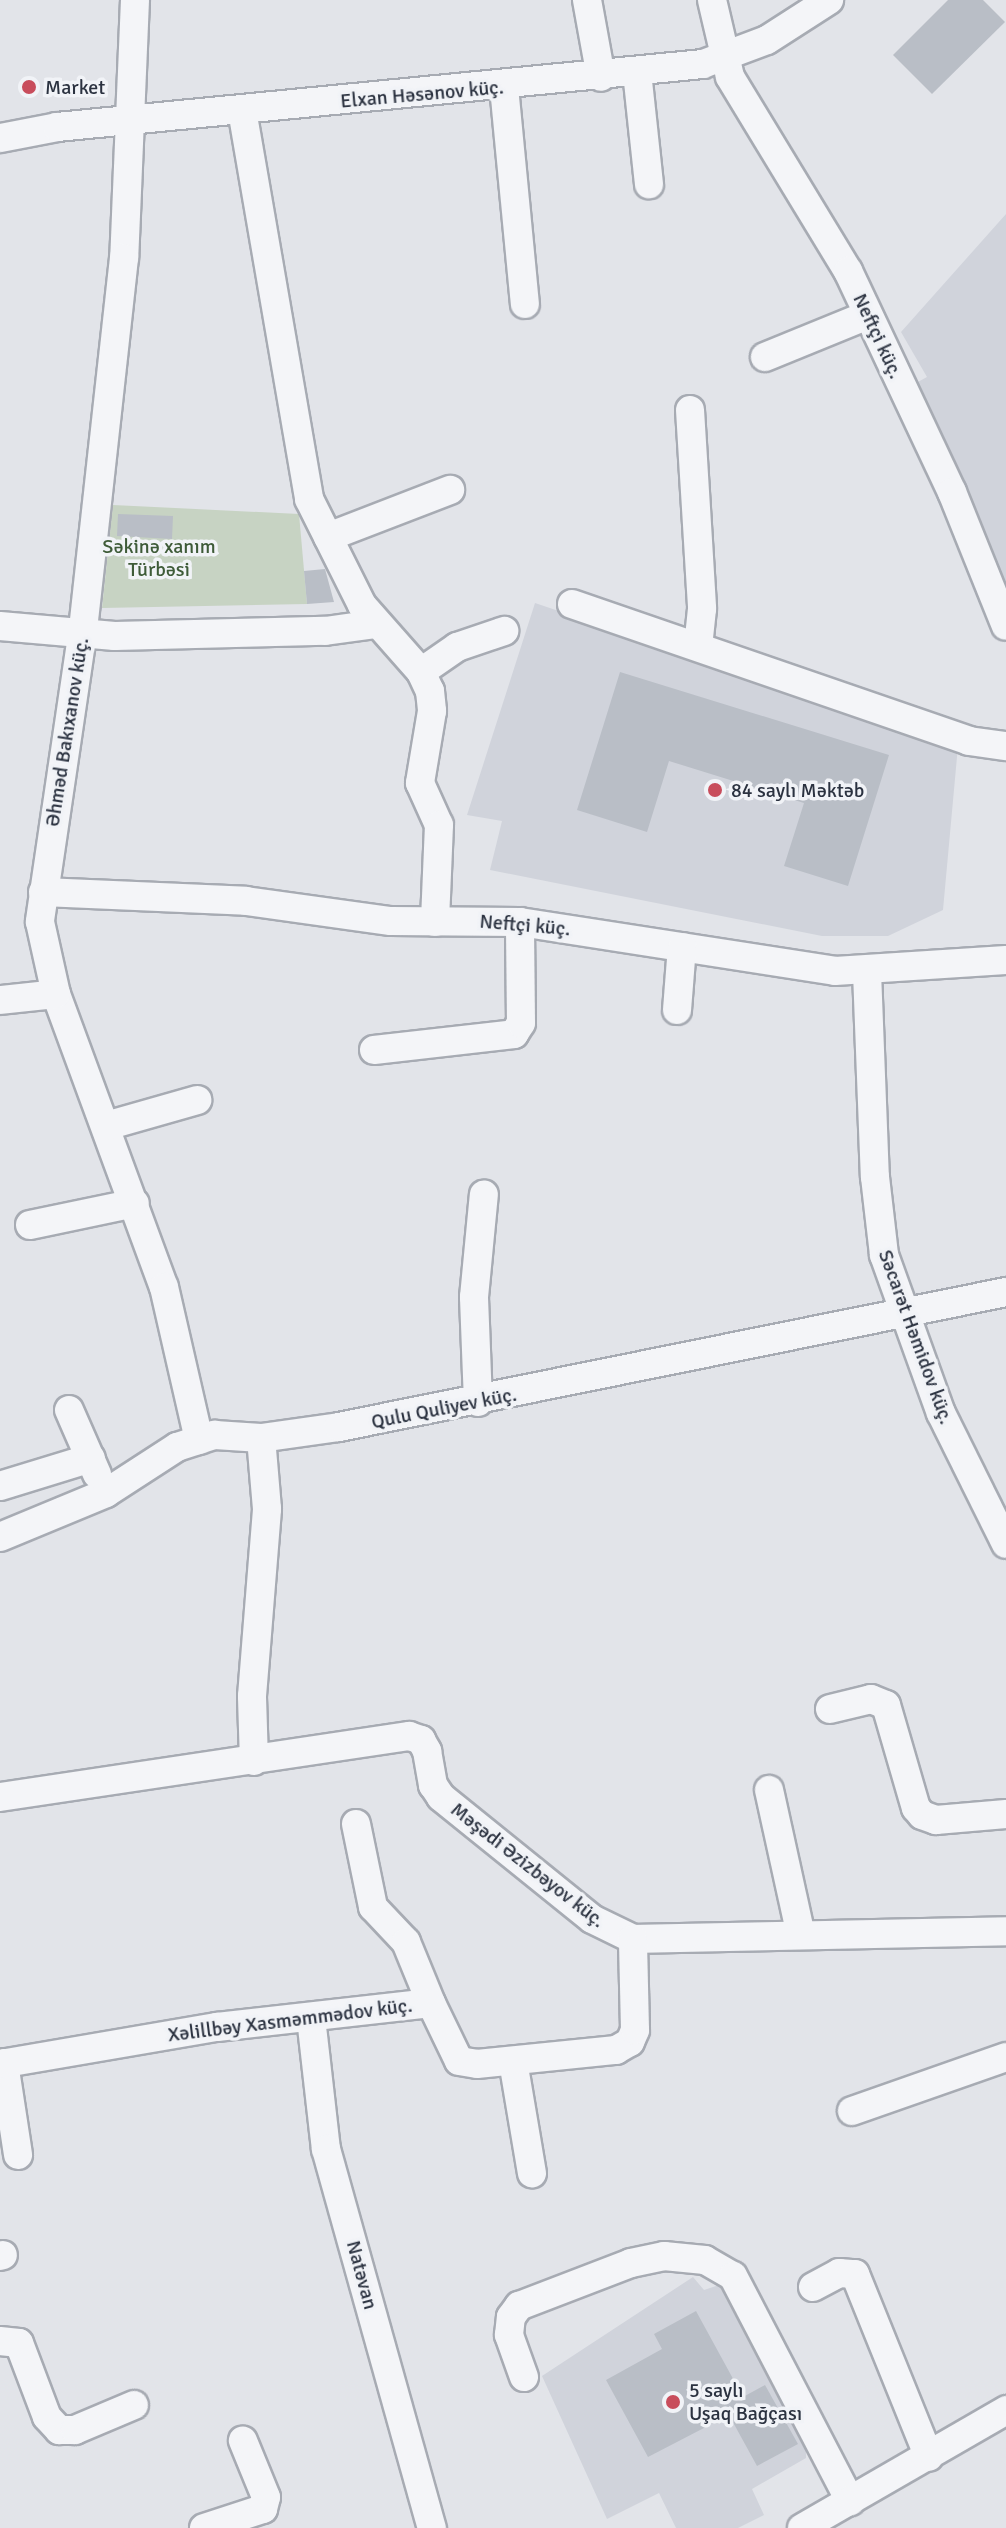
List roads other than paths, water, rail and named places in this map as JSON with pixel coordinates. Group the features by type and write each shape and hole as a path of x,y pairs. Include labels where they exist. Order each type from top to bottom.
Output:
{"street":[{"name":"Əhməd Bakıxanov küç.","path":"135,0 134,119 124,258 82,636 40,922 56,994 164,1287 199,1440"},
{"path":"587,0 601,77"},
{"name":"Neftçi küç.","path":"712,0 724,59 743,101 827,233 952,492 1006,626"},
{"name":"Elxan Həsənov küç.","path":"0,138 134,119 601,77 724,59 767,40 829,0"},
{"path":"637,72 649,184"},
{"path":"504,87 525,304"},
{"path":"242,110 303,477 328,537 375,624 421,672 432,711 420,783 439,825 435,922"},
{"path":"765,357 868,315"},
{"path":"690,410 702,609 698,645"},
{"path":"328,537 450,490"},
{"path":"572,604 969,741 1006,746"},
{"path":"0,626 82,636 325,631 375,624"},
{"path":"421,672 457,647 504,631"},
{"name":"Neftçi küç.","path":"43,892 246,901 391,921 520,922 867,972 1006,960"},
{"path":"374,1050 514,1034 521,1023 520,922"},
{"path":"677,1010 682,947"},
{"name":"Səcarət Həmidov küç.","path":"867,972 878,1215 892,1281 941,1413 1006,1544"},
{"path":"0,1000 56,994"},
{"path":"106,1126 197,1100"},
{"path":"478,1402 474,1297 484,1194"},
{"path":"30,1225 135,1203"},
{"name":"Qulu Quliyev küç.","path":"0,1537 106,1493 177,1447 199,1440 238,1434 261,1438 478,1402 1006,1292"},
{"path":"69,1410 106,1493"},
{"path":"254,1761 252,1696 267,1509 261,1438"},
{"path":"0,1486 91,1458"},
{"path":"830,1709 871,1699 886,1705 916,1808 922,1815 936,1820 1006,1814"},
{"name":"Məşədi Əzizbəyov küç.","path":"0,1797 409,1736 421,1740 441,1797 592,1919 633,1939 1006,1931"},
{"path":"769,1790 801,1935"},
{"path":"356,1824 373,1907 406,1942 431,2003"},
{"name":"Xəlillbəy Xasməmmədov küç.","path":"2,2064 130,2039 431,2003 459,2061 513,2061 616,2050 630,2042 635,2030 633,1939"},
{"name":"Natəvan","path":"311,2018 326,2149 432,2528"},
{"path":"852,2111 1006,2057"},
{"path":"513,2061 532,2173"},
{"path":"2,2064 18,2155"},
{"path":"524,2377 509,2335 511,2317 519,2306 631,2263 664,2256 705,2260 733,2276 850,2501"},
{"path":"813,2287 839,2273 855,2274 929,2457"},
{"path":"0,2341 19,2343 47,2417 59,2430 75,2430 134,2405"},
{"path":"802,2528 1006,2410"},
{"path":"204,2528 263,2509 266,2497 243,2441"}],"place":[{"name":"Market","path":"29,87"},
{"name":"84 saylı Məktəb","path":"715,790"},
{"name":"5 saylı Uşaq Bağçası","path":"673,2402"}],"park label":[{"name":"Səkinə xanım Türbəsi","path":"159,558"}]}
